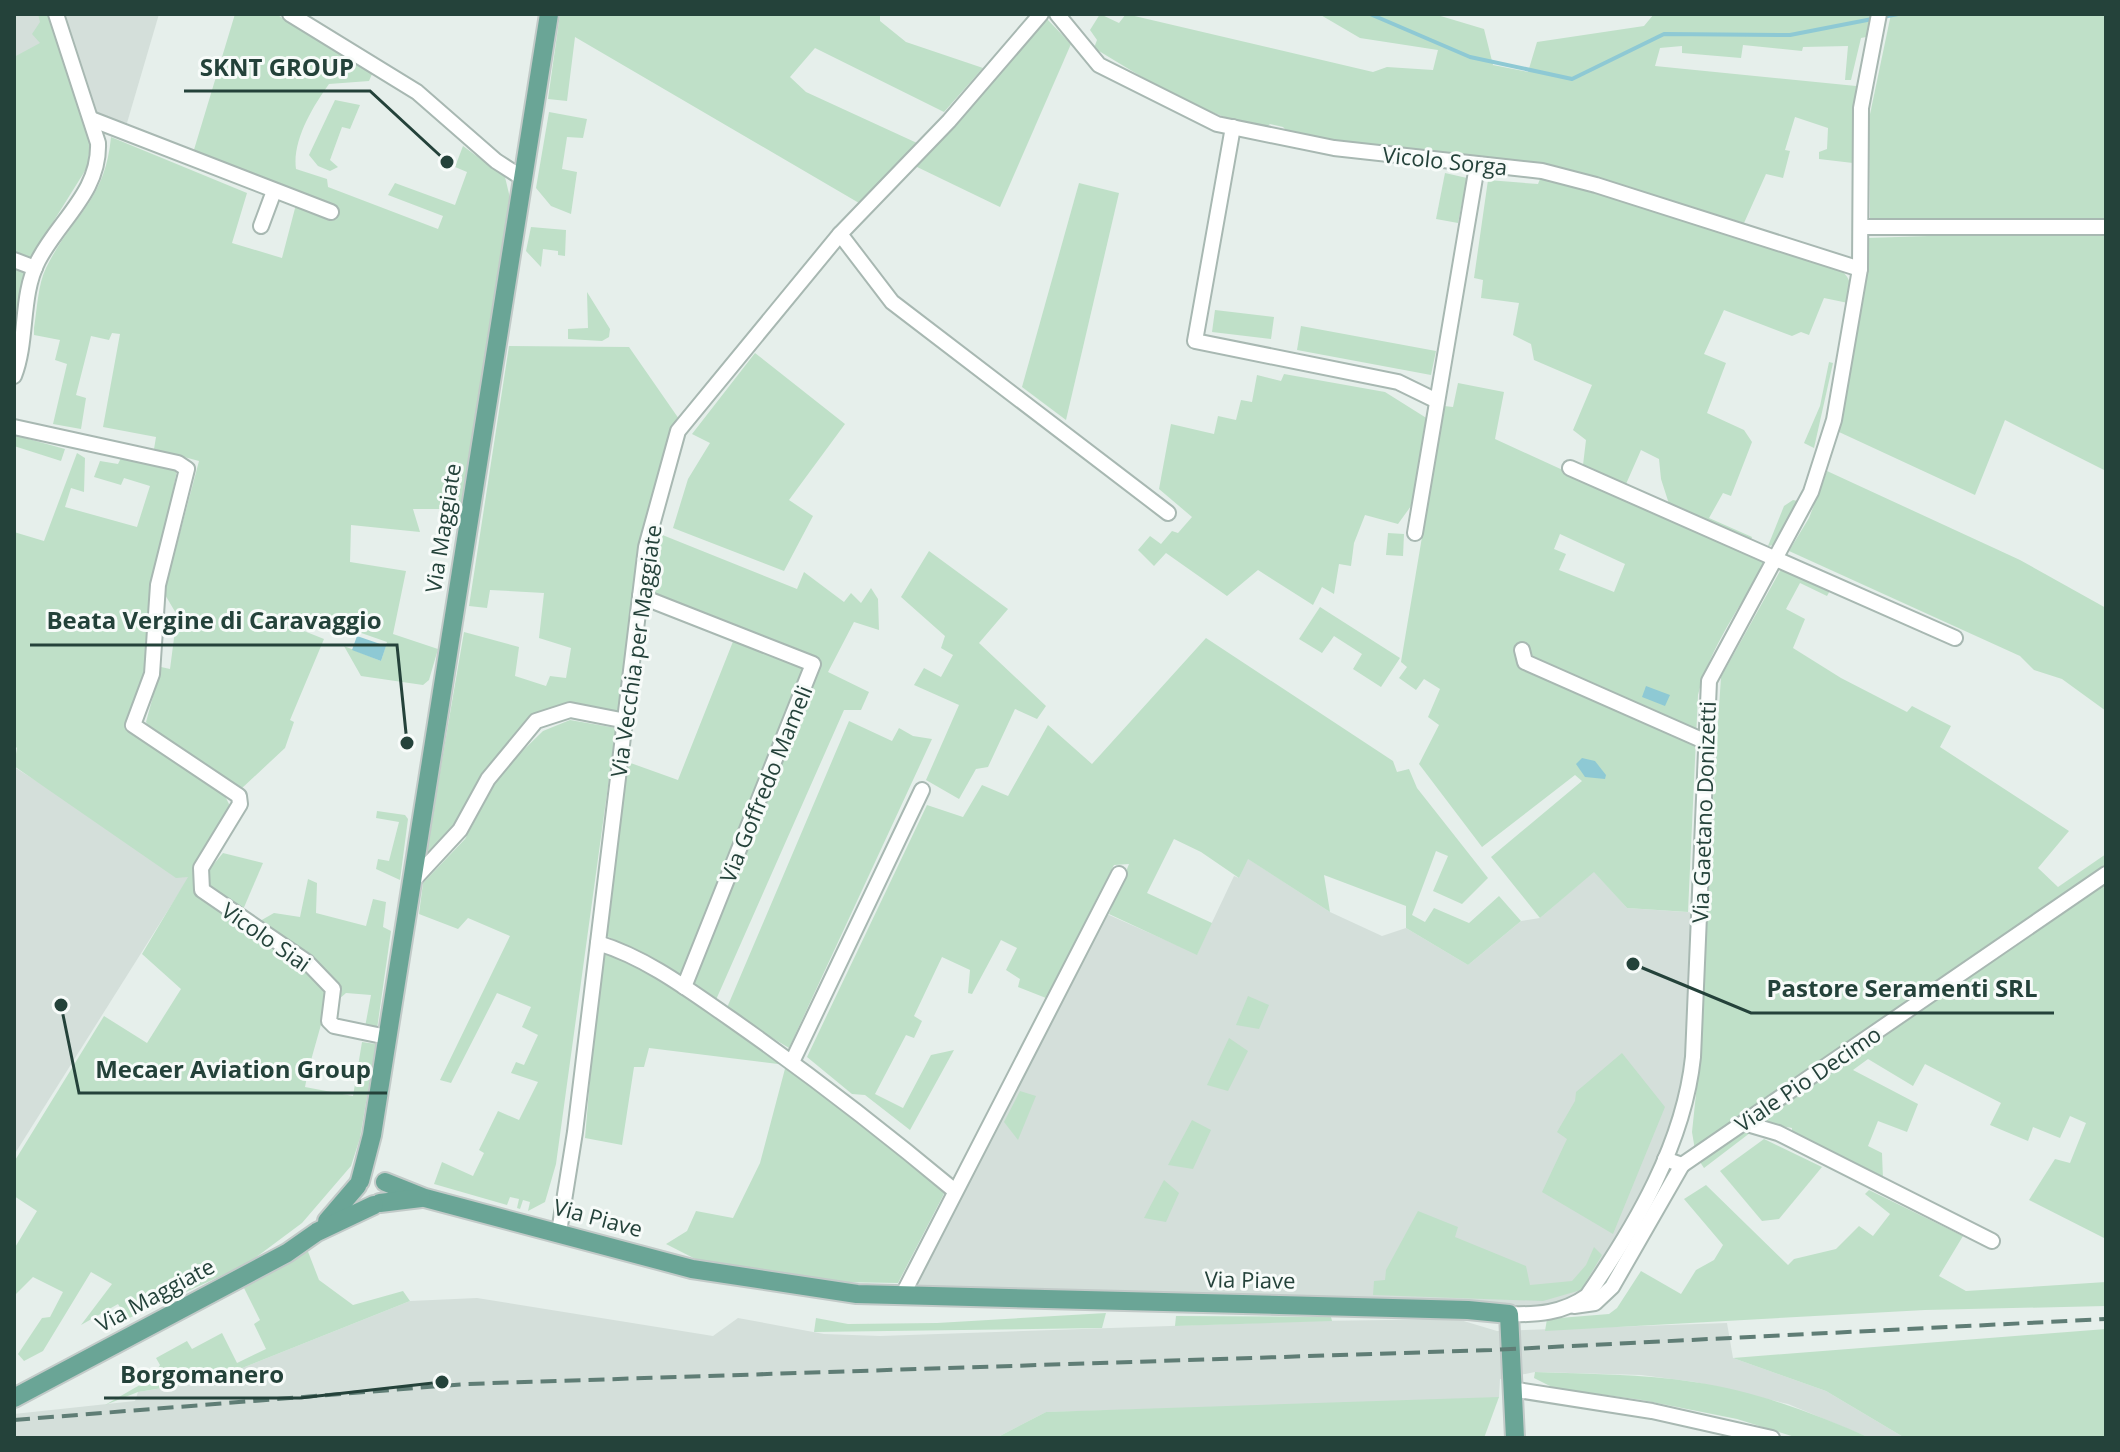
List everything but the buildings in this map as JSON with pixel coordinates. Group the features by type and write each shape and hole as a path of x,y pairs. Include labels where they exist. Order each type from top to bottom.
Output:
{"main road":[{"name":"Via Maggiate","path":"317,1232 359,1184 372,1135 409,884 549,14"},
{"name":"Via Maggiate","path":"372,1135 383,1180"},
{"path":"372,1175 383,1180 386,1196 377,1204 361,1200 359,1184 372,1175"},
{"name":"Via Piave","path":"383,1180 425,1198 734,1277 799,1287 902,1296 1468,1310 1509,1314"},
{"name":"Via Piave","path":"377,1204 425,1198"},
{"name":"Via Maggiate","path":"14,1398 287,1253 317,1232 377,1204"},
{"path":"1509,1314 1515,1438"},
{"path":"1500,1438 1511,1395"}],"street":[{"path":"14,376 35,268 95,177 98,143 56,14"},
{"path":"290,14 417,92 496,161 524,179"},
{"name":"Via Vecchia per Maggiate","path":"559,1232 646,547 678,431 840,234 949,121 1041,14"},
{"name":"Vicolo Sorga","path":"1057,14 1099,65 1157,96 1233,127 1334,148 1542,171 1596,185 1860,269"},
{"name":"Via Gaetano Donizetti","path":"1573,1306 1587,1296 1597,1281 1665,1159 1682,1118 1693,1057 1704,741 1709,681 1823,463 1834,420 1860,269 1861,108 1877,21"},
{"path":"91,119 331,212"},
{"path":"1233,127 1195,341 1398,382 1437,401"},
{"path":"1415,533 1477,166"},
{"path":"261,226 274,191"},
{"path":"1862,227 2106,227"},
{"path":"840,234 892,302 1168,513"},
{"path":"14,260 35,268"},
{"name":"Vicolo Siai","path":"14,427 178,463 187,469 158,585 152,674 133,725 239,796 240,804 201,868 202,890 307,962 333,989 329,1021 334,1026 387,1037"},
{"path":"1570,468 1955,638"},
{"name":"Via Goffredo Mameli","path":"640,596 813,664 684,987"},
{"path":"1522,650 1525,662 1704,741"},
{"path":"409,884 460,830 488,779 536,721 570,710 626,721"},
{"path":"792,1062 922,790"},
{"path":"902,1296 1119,874"},
{"name":"Viale Pio Decimo","path":"1682,1165 2106,874"},
{"path":"598,943 626,951 792,1062 876,1125 955,1191"},
{"path":"1744,1123 1778,1133 1992,1241"},
{"path":"1509,1314 1532,1315 1595,1303 1612,1287 1682,1165 1665,1159"},
{"path":"1511,1395 1652,1411 1772,1438"}],"shaded area":[{"path":"14,14 159,14 127,123 79,112 14,87"},
{"path":"14,767 189,877 14,1155"},
{"path":"1247,858 1330,912 1382,936 1406,928 1468,965 1521,921 1540,918 1594,871 1627,908 1700,913 1682,1118 1597,1281 1556,1311 902,1296 1100,911 1197,954 1234,876 1239,878"},
{"path":"477,1298 713,1336 738,1318 824,1334 880,1336 1314,1321 1457,1319 1497,1331 1727,1323 1733,1358 1826,1391 1905,1438 1870,1438 1788,1404 1695,1382 1641,1375 1535,1372 1500,1379 1499,1397 1493,1400 1046,1412 996,1438 14,1438 14,1414 135,1401 138,1392 212,1380 410,1301"}],"green space":[{"path":"38,14 48,14 90,141 88,166 30,259 14,334 14,57 40,43 32,34 40,22"},
{"path":"235,14 276,14 372,74 369,81 329,84 310,113 300,136 296,169 327,179 328,187 438,229 443,216 388,195 395,183 455,205 467,172 455,167 463,146 505,177 510,198 461,509 413,509 420,532 351,525 350,562 406,571 393,634 438,649 429,680 423,685 361,676 344,646 381,661 387,642 310,615 304,631 324,639 290,720 294,722 285,748 241,789 146,722 161,667 170,669 177,615 164,593 199,461 154,449 156,437 103,427 120,334 112,333 109,340 91,336 76,395 86,398 81,429 53,424 67,364 55,360 60,340 34,335 43,274 95,193 108,159 111,137 247,193 232,243 282,258 299,193 193,153"},
{"path":"560,14 880,14 880,21 906,42 983,68 944,112 815,48 790,77 806,92 917,143 859,203 575,37 567,101 548,99"},
{"path":"1100,14 1119,23 1126,14 1373,72 1387,67 1433,70 1438,50 1360,38 1319,14 1434,14 1484,29 1493,65 1528,72 1537,42 1644,26 1654,14 1873,14 1866,37 1861,38 1851,80 1845,80 1848,46 1803,47 1802,51 1743,45 1741,58 1682,53 1682,46 1660,48 1655,66 1856,86 1853,163 1819,159 1819,152 1827,149 1828,128 1795,117 1785,150 1790,151 1783,178 1766,174 1744,223 1540,163 1389,150 1288,132 1283,127 1270,124 1264,129 1239,122 1175,95 1094,48 1097,40 1090,30"},
{"path":"1891,14 2106,14 2106,224 1870,219 1869,119"},
{"path":"1047,19 1071,44 1000,207 915,166"},
{"path":"335,100 360,105 350,129 342,127 330,160 338,167 330,171 318,166 309,155"},
{"path":"549,112 587,119 583,138 567,137 562,169 577,172 571,214 551,206 536,188"},
{"path":"1445,173 1467,178 1458,223 1436,219"},
{"path":"1540,179 1593,191 1841,270 1848,278 1848,303 1824,298 1809,335 1801,332 1792,336 1724,310 1704,354 1726,363 1707,413 1744,430 1752,442 1731,496 1723,493 1709,518 1752,537 1750,542 1670,507 1661,479 1659,459 1641,450 1626,484 1583,465 1586,440 1573,430 1592,385 1534,360 1531,344 1513,335 1519,303 1481,298 1483,280 1474,278 1488,180 1538,184"},
{"path":"1079,183 1119,193 1066,420 1022,387"},
{"path":"531,227 566,230 565,256 558,255 558,251 543,249 541,267 526,251"},
{"path":"2106,230 2106,471 2005,420 1975,495 1839,432 1868,238"},
{"path":"587,292 610,329 609,337 602,341 568,339 568,329 588,328"},
{"path":"1215,310 1274,317 1271,339 1212,332"},
{"path":"1301,326 1436,351 1431,375 1297,350"},
{"path":"509,346 629,347 679,419 620,715 535,716 457,827 424,865 464,632 519,647 515,676 546,686 550,676 566,678 571,648 539,638 544,593 490,590 487,608 469,606"},
{"path":"755,353 845,424 789,500 813,516 784,571 673,528 688,479 710,443 692,434"},
{"path":"1829,362 1833,363 1814,448 1804,443 1820,406"},
{"path":"1284,374 1385,392 1428,419 1411,506 1398,524 1365,515 1354,543 1351,566 1339,564 1334,594 1322,587 1313,605 1258,570 1227,596 1166,553 1154,566 1138,550 1150,536 1161,544 1172,531 1178,533 1192,517 1159,489 1171,424 1214,434 1218,416 1236,420 1241,400 1252,402 1257,375 1281,381"},
{"path":"1458,383 1504,392 1495,439 1766,563 1718,643 1698,695 1688,912 1627,908 1594,872 1540,918 1491,857 1582,781 1575,775 1482,847 1419,764 1439,725 1428,717 1440,689 1424,679 1416,690 1399,678 1407,667 1401,662 1444,406 1453,407","holes":["1560,534 1625,564 1614,592 1559,570 1566,554 1554,549"]},
{"path":"14,435 65,449 61,461 14,446"},
{"path":"77,453 85,458 84,492 71,488 65,507 137,527 150,486 124,478 121,485 94,477 100,461 118,464 122,456 177,470 148,618 146,667 128,729 225,796 230,806 196,863 195,894 302,963 329,991 305,1087 353,1096 362,1042 376,1044 360,1138 351,1166 302,1223 247,1264 127,1319 118,1304 81,1325 112,1284 91,1272 43,1351 24,1361 18,1354 42,1318 50,1317 63,1292 33,1277 14,1296 14,1249 37,1211 14,1196 14,1162 104,1016 147,1043 181,989 142,954 188,877 176,878 14,766 17,748 14,745 14,532 44,541"},
{"path":"1827,471 2020,560 2106,608 2106,711 2062,679 2034,670 2020,656 1789,551 1809,518"},
{"path":"1793,500 1798,501 1775,545 1768,546 1784,506"},
{"path":"1388,533 1404,534 1403,556 1386,555"},
{"path":"660,534 797,589 804,572 844,602 851,593 861,603 871,588 878,599 879,630 854,622 828,672 869,692 861,710 844,710 715,1002 665,967 605,935 625,761 678,780 734,639 650,606"},
{"path":"929,551 1008,609 979,643 1046,706 1037,719 1015,709 988,767 976,769 959,799 926,780 959,705 914,685 924,668 941,677 953,655 941,648 945,636 901,597"},
{"path":"1794,570 1832,587 1827,596 1800,583 1786,609 1805,619 1793,648 1841,678 1907,712 1912,706 1951,726 1940,747 2069,831 2038,868 2058,887 2106,854 2106,1239 2029,1200 2055,1159 2070,1163 2086,1123 2070,1116 2060,1138 2033,1127 2028,1141 1990,1125 2001,1103 1925,1064 1913,1086 1868,1059 1853,1070 1918,1104 1907,1132 1878,1121 1868,1146 1882,1153 1883,1180 1792,1137 1792,1128 1763,1123 1704,1168 1696,1156 1692,1132 1702,1037 1708,877 1721,677 1780,571"},
{"path":"1320,607 1400,658 1381,687 1353,669 1362,654 1334,636 1322,653 1299,639"},
{"path":"1206,638 1393,761 1397,772 1409,769 1417,788 1488,878 1462,904 1433,891 1448,856 1436,851 1412,915 1425,922 1434,908 1469,923 1499,896 1521,921 1468,965 1406,928 1406,906 1324,875 1330,912 1248,859 1239,878 1201,852 1174,839 1147,893 1212,923 1197,955 1109,914 1129,864 1114,865 1046,998 1018,987 1020,979 1006,970 1017,948 1001,940 972,994 968,993 970,970 942,957 914,1016 922,1021 914,1038 906,1035 875,1094 903,1108 931,1055 954,1050 910,1130 865,1095 852,1094 807,1057 927,805 963,817 982,785 1008,796 1048,725 1092,764"},
{"path":"570,720 616,728 556,1164 545,1202 528,1211 530,1202 523,1200 520,1209 517,1208 519,1199 510,1197 507,1205 434,1184 442,1162 473,1176 484,1153 479,1150 498,1111 519,1120 538,1082 511,1073 516,1062 524,1065 538,1035 522,1027 531,1007 497,993 451,1083 440,1080 510,936 468,918 458,929 419,914 423,883 465,839 501,772 543,731"},
{"path":"849,721 892,741 899,728 913,736 932,739 789,1048 726,1010"},
{"path":"377,811 405,815 408,819 400,880 376,869 378,859 389,861 399,822 376,818"},
{"path":"223,853 263,863 242,912 206,886 208,871"},
{"path":"308,879 317,883 316,913 366,926 373,899 386,902 383,927 391,931 377,1029 365,1027 371,995 346,993 339,999 338,989 262,928 260,921 274,913 300,917"},
{"path":"601,948 625,956 791,1064 947,1188 898,1283 837,1282 711,1267 666,1244 687,1231 696,1211 733,1218 760,1163 786,1065 649,1048 644,1067 634,1067 622,1145 585,1138"},
{"path":"1248,996 1269,1005 1259,1029 1236,1025"},
{"path":"1229,1038 1248,1051 1228,1091 1207,1085"},
{"path":"1622,1053 1665,1107 1613,1234 1542,1192 1567,1139 1557,1132 1575,1101 1576,1092"},
{"path":"1020,1091 1036,1096 1018,1140 1004,1122"},
{"path":"1192,1120 1211,1130 1193,1169 1168,1165"},
{"path":"1764,1139 1822,1167 1779,1219 1762,1221 1720,1171"},
{"path":"1164,1180 1179,1193 1166,1222 1144,1218"},
{"path":"1706,1185 1788,1265 1794,1259 1836,1249 1859,1226 1873,1236 1890,1214 1865,1194 1869,1190 1963,1236 1939,1276 1966,1291 2106,1282 2106,1306 1925,1310 1545,1331 1547,1319 1609,1314 1617,1308 1641,1271 1681,1294 1696,1270 1714,1260 1723,1245 1684,1199"},
{"path":"1418,1211 1458,1227 1455,1237 1526,1266 1530,1285 1572,1281 1586,1265 1594,1247 1602,1255 1581,1290 1543,1301 1373,1295 1374,1281 1385,1280 1386,1270"},
{"path":"307,1249 319,1280 353,1305 403,1291 410,1301 212,1380 138,1392 105,1405 152,1378 160,1365 156,1358 187,1341 192,1349 222,1333 237,1363 266,1349 254,1324 260,1320 244,1288"},
{"path":"1106,1313 1102,1328 814,1332 816,1318 848,1324 937,1323"},
{"path":"1176,1316 1331,1317 1332,1321 1175,1326"},
{"path":"2106,1329 2106,1438 1905,1438 1826,1391 1733,1358"},
{"path":"1535,1372 1655,1377 1717,1386 1784,1404 1870,1438 1798,1438 1737,1419 1642,1400 1554,1388 1534,1378"},
{"path":"1499,1397 1484,1438 996,1438 1046,1412"}],"water":[{"path":"357,636 386,646 381,661 352,650"},
{"path":"1646,686 1670,695 1665,706 1642,697"},
{"path":"1582,758 1595,761 1606,775 1605,779 1585,777 1576,764"}],"waterway":[{"path":"1370,14 1470,57 1572,79 1664,34 1790,35 1898,14"}],"railway":[{"path":"14,1420 466,1384 1492,1350 2106,1319"}],"place":[{"name":"SKNT GROUP","path":"447,162"},
{"name":"Beata Vergine di Caravaggio","path":"407,743"},
{"name":"Pastore Seramenti SRL","path":"1633,964"},
{"name":"Mecaer Aviation Group","path":"61,1005"},
{"name":"Borgomanero","path":"442,1382"}]}
